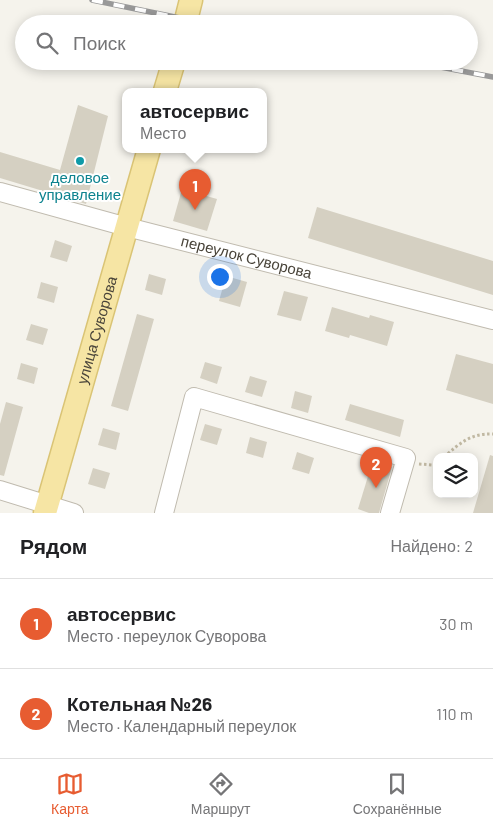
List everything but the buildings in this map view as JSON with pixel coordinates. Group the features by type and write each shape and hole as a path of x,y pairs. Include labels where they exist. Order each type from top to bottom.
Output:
{"main road":[{"path":"187,15 191,0"},
{"path":"166,88 171,70"},
{"name":"улица Суворова","path":"46,508 148,153"}],"street":[{"name":"переулок Суворова","path":"0,192 127,227 493,320"},
{"path":"164,513 194,397 406,458 390,513"},
{"path":"0,490 46,508 74,513"}],"path":[{"path":"449,453 463,441 481,434 493,434"}],"railway":[{"path":"92,0 165,15"},
{"path":"456,70 493,77"}],"place":[{"name":"деловое управление","path":"80,161"},
{"name":"автосервис","path":"195,210"},
{"name":"Котельная №26","path":"376,488"}]}
